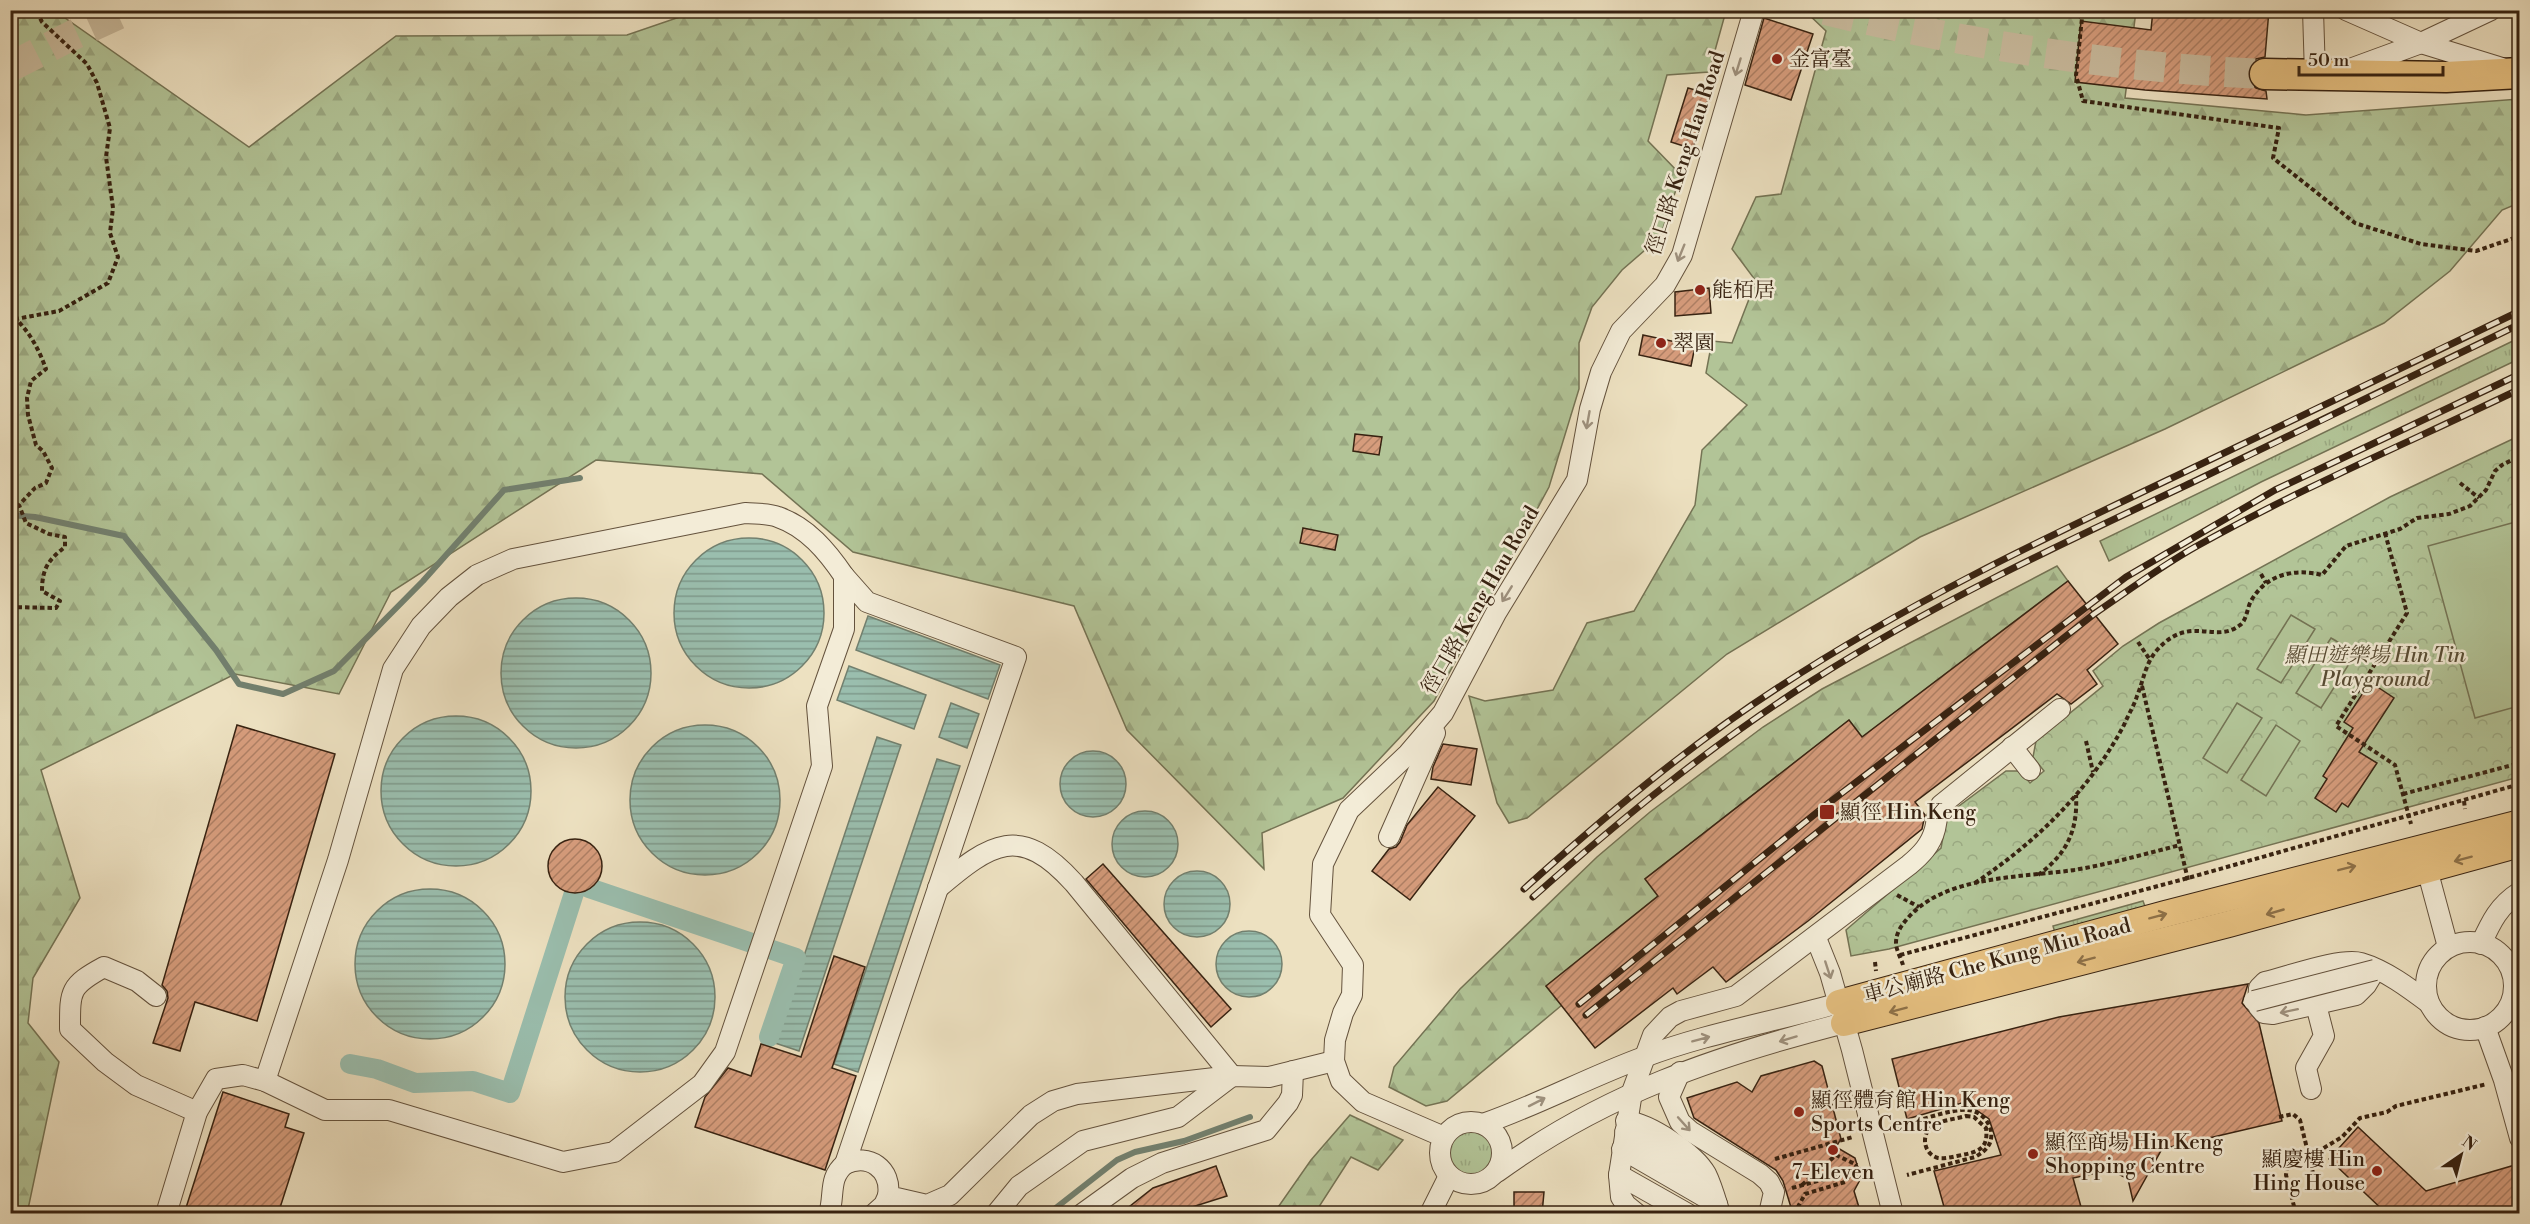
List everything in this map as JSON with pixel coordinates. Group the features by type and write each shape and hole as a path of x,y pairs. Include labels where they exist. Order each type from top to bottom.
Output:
{"highway":[{"path":"2265,74 2446,77 2519,73"}],"main road":[{"name":"車公廟路 Che Kung Miu Road","path":"1841,1013 2195,906 2520,823"},
{"name":"車公廟路 Che Kung Miu Road","path":"1841,1013 2229,924 2520,844"}],"street":[{"name":"徑口路 Keng Hau Road","path":"1334,1061 1335,1040 1343,1013 1352,995 1353,965 1320,915 1323,864 1349,810 1408,754 1446,708 1496,613 1577,480 1590,409 1601,372 1621,331 1665,285 1682,255 1754,10"},
{"path":"2313,10 2324,75 2421,43 2491,10"},
{"path":"2346,10 2421,43 2519,73"},
{"path":"265,1081 338,860 393,669 422,626 449,597 477,575 513,559 745,513 778,516 807,532 828,553 844,576 867,602 1016,657 845,1164"},
{"path":"166,1214 197,1112 216,1079 243,1075 265,1081 325,1110 389,1110 563,1162 614,1152 702,1084 725,1052 822,766 818,706 844,629 844,576"},
{"path":"1389,837 1446,708"},
{"path":"1637,1214 1626,1205 1621,1197 1619,1175 1632,1092 1653,1035 1670,1017 1681,1011 1736,996 1816,938 1921,854 1930,843 1936,815 1941,805 2060,709"},
{"path":"2012,747 2030,770"},
{"path":"938,888 970,861 992,848 1017,845 1040,854 1059,867 1074,883 1232,1076"},
{"path":"2427,869 2448,947"},
{"path":"2481,944 2492,920 2505,901 2520,892"},
{"path":"1816,938 1822,950 1841,1013 1893,1214"},
{"path":"2467,942 2481,944 2494,949 2511,970 2514,984 2512,998 2506,1010 2497,1020 2485,1027 2472,1030 2452,1025 2436,1014 2429,1003 2426,990 2427,976 2432,963 2448,947 2467,942"},
{"path":"2375,970 2366,985 2356,995 2273,1014 2264,1013 2258,1006 2259,988 2265,982 2346,962 2360,963 2375,970 2429,1003"},
{"path":"156,996 137,981 104,967 80,980 70,998 70,1029 105,1062 136,1085 197,1112"},
{"path":"2254,1001 2375,970"},
{"path":"2311,1089 2306,1068 2324,1036 2316,1005"},
{"name":"車公廟路 Che Kung Miu Road","path":"1483,1124 1645,1056 1698,1039 1841,1013"},
{"name":"車公廟路 Che Kung Miu Road","path":"1497,1172 1558,1130 1632,1092 1841,1013"},
{"path":"2485,1027 2504,1080 2520,1138"},
{"path":"888,1196 927,1205 950,1195 1031,1115 1053,1101 1077,1094 1232,1076 1269,1077 1334,1061 1341,1081 1363,1102 1444,1137"},
{"path":"1082,1214 1132,1178 1162,1163 1266,1130 1292,1095 1293,1071"},
{"path":"1680,1072 1669,1097 1680,1122 1690,1131 1760,1174 1769,1182 1774,1192 1769,1214"},
{"path":"996,1214 1019,1186 1083,1141 1178,1117 1232,1076"},
{"path":"1471,1122 1483,1124 1492,1130 1502,1152 1497,1172 1488,1180 1478,1184 1458,1182 1449,1176 1439,1157 1444,1137 1459,1124 1471,1122"},
{"path":"1625,1134 1647,1128 1687,1153 1697,1162 1710,1183 1719,1209"},
{"path":"1625,1134 1719,1209"},
{"path":"847,1214 838,1206 831,1206 833,1179 837,1170 845,1164 860,1159 876,1164 888,1180 888,1196 884,1205 874,1214"},
{"path":"1619,1175 1688,1214"},
{"path":"1430,1214 1449,1176"}],"path":[{"path":"10,607 56,608 60,601 42,591 42,575 53,556 65,547 65,537 49,534 26,522 19,505 35,488 46,483 52,468 36,445 28,415 27,398 31,381 46,369 28,330 16,319 60,311 108,283 118,257 110,233 113,208 106,157 110,128 97,83 87,64 46,26 36,10"},
{"path":"2071,10 2082,18 2076,75 2083,101 2278,128 2272,158 2355,223 2421,244 2476,251 2520,236"},
{"path":"1975,883 2026,846 2094,773 2123,725 2141,684 2143,672 2162,645 2176,635 2197,630 2218,633 2236,628 2244,623 2251,601 2266,583 2277,577 2299,571 2322,575 2346,546 2400,529 2417,518 2460,511 2479,498 2495,471 2510,459 2520,456"},
{"path":"2460,483 2479,498"},
{"path":"2385,533 2407,613 2336,726 2395,765 2411,824"},
{"path":"2261,574 2266,583"},
{"path":"2138,642 2150,660"},
{"path":"2141,684 2195,906"},
{"path":"2086,741 2094,773"},
{"path":"2403,794 2520,763"},
{"name":"車公廟路 Che Kung Miu Road","path":"1900,955 2188,878 2520,784"},
{"path":"2037,876 2059,857 2074,832 2077,814 2076,794"},
{"path":"2464,801 2465,809"},
{"path":"1904,968 1896,944 1898,933 1912,912 1941,892 1975,883 2037,876 2136,857 2180,845"},
{"path":"2296,1214 2286,1175 2287,1167 2342,1137 2360,1118 2387,1112 2396,1106 2504,1080"},
{"path":"1895,1128 1966,1109 1981,1115 1988,1128 1990,1144 1985,1152 1975,1157 1907,1175"},
{"path":"2279,1117 2293,1114 2300,1120 2313,1173 2330,1189"},
{"path":"1974,1116 1988,1128 1984,1146 1976,1152 1939,1158 1926,1148 1924,1138 1935,1124 1974,1116"},
{"path":"1774,1159 1853,1137"},
{"path":"1794,1214 1805,1194 1845,1182 1857,1165 1836,1155 1802,1185"},
{"path":"1792,1188 1861,1169"}],"green space":[{"path":"700,10 1726,11 1709,72 1667,75 1648,141 1681,175 1660,237 1622,270 1592,307 1579,343 1579,389 1549,487 1434,701 1343,798 1262,833 1264,869 1127,730 1074,606 853,552 762,474 596,460 391,592 339,694 235,674 41,770 80,898 33,978 28,1023 59,1062 27,1214 10,1213 10,16 65,18 249,147 396,36 627,35"},
{"path":"1805,11 2136,11 2125,98 2306,115 2519,99 2519,203 2502,210 2450,271 2384,323 2165,429 1920,537 1727,654 1527,818 1509,823 1497,803 1469,696 1485,701 1553,690 1587,623 1634,611 1695,505 1702,450 1747,405 1706,373 1712,341 1732,343 1756,281 1732,249 1756,197 1781,194 1826,31"},
{"path":"2519,338 2519,359 2261,482 2109,561 2100,541"},
{"name":"顯田遊樂場 Hin Tin Playground","path":"2519,436 2519,777 1889,949 1851,956 1846,930 1941,848 1947,815 2006,771 2020,771 2030,783 2044,771 2033,757 2036,741 2103,686 2093,671 2123,646 2159,623 2390,497"},
{"path":"2519,521 2519,706 2475,718 2428,546"},
{"path":"2057,566 2068,581 1862,737 1849,720 1645,879 1658,896 1546,986 1562,1005 1447,1101 1426,1106 1389,1087 1394,1067 1460,989 1597,857 1650,812 1763,727 1822,689"},
{"path":"2291,615 2315,629 2281,683 2257,669"},
{"path":"2331,638 2356,653 2321,708 2296,693"},
{"path":"2237,703 2262,718 2227,773 2203,758"},
{"path":"2276,725 2300,741 2266,796 2241,780"},
{"path":"2143,901 2146,909 2055,933 2053,926"},
{"path":"1350,1115 1403,1140 1378,1170 1351,1157 1315,1213 1274,1213 1311,1160"},
{"path":"1471,1125 1482,1127 1491,1133 1497,1142 1499,1153 1497,1164 1491,1173 1482,1179 1471,1181 1460,1179 1451,1173 1445,1164 1443,1153 1445,1142 1451,1133 1460,1127"}],"shaded area":[{"path":"749,538 778,544 802,560 818,584 824,613 818,642 802,666 778,682 749,688 720,682 696,666 680,642 674,613 680,584 696,560 720,544"},
{"path":"576,598 605,604 629,620 645,644 651,673 645,702 629,726 605,742 576,748 547,742 523,726 507,702 501,673 507,644 523,620 547,604"},
{"path":"868,616 1000,665 988,699 856,650"},
{"path":"849,666 926,695 914,729 837,700"},
{"path":"951,703 979,714 967,748 939,737"},
{"path":"456,716 485,722 509,738 525,762 531,791 525,820 509,844 485,860 456,866 427,860 403,844 387,820 381,791 387,762 403,738 427,722"},
{"path":"705,725 734,731 758,747 774,771 780,800 774,829 758,853 734,869 705,875 676,869 652,853 636,829 630,800 636,771 652,747 676,731"},
{"path":"877,737 901,745 799,1051 775,1043"},
{"path":"1099,751 1117,760 1124,771 1126,784 1124,797 1117,808 1106,815 1087,817 1069,808 1062,797 1060,778 1069,760 1080,753"},
{"path":"937,759 960,766 858,1072 834,1064"},
{"path":"1151,811 1169,820 1176,831 1178,844 1176,857 1169,868 1158,875 1139,877 1121,868 1114,857 1112,838 1121,820 1132,813"},
{"path":"1203,871 1221,880 1228,891 1230,904 1228,917 1221,928 1210,935 1191,937 1173,928 1166,917 1164,898 1173,880 1184,873"},
{"path":"430,889 459,895 483,911 499,935 505,964 499,993 483,1017 459,1033 430,1039 401,1033 377,1017 361,993 355,964 361,935 377,911 401,895"},
{"path":"640,922 669,928 693,944 709,968 715,997 709,1026 693,1050 669,1066 640,1072 611,1066 587,1050 571,1026 565,997 571,968 587,944 611,928"},
{"path":"1255,931 1273,940 1280,951 1282,964 1280,977 1273,988 1262,995 1243,997 1225,988 1218,977 1216,958 1225,940 1236,933"}],"building":[{"path":"2153,10 2269,10 2265,57 2256,59 2248,73 2250,82 2256,88 2266,91 2267,99 2075,82 2081,21 2151,30"},
{"name":"金富臺","path":"1764,18 1813,34 1791,100 1745,85"},
{"path":"1688,88 1710,94 1693,149 1671,142"},
{"name":"能栢居","path":"1709,288 1711,313 1675,316 1675,292"},
{"name":"翠園","path":"1643,335 1695,346 1691,366 1639,355"},
{"path":"1355,434 1382,437 1379,455 1353,451"},
{"path":"1303,528 1338,535 1335,550 1300,543"},
{"name":"顯徑 Hin Keng","path":"2068,581 2118,644 2087,670 2097,684 2071,704 2057,694 1915,802 1925,815 1922,829 1808,921 1726,982 1713,967 1677,994 1673,988 1595,1048 1546,986 1658,896 1645,879 1849,720 1862,737"},
{"path":"2370,682 2394,698 2359,752 2377,763 2348,807 2342,803 2336,812 2315,798 2327,779 2323,776 2353,728 2344,722"},
{"path":"237,725 335,754 257,1021 195,1002 180,1051 153,1043 168,998 167,991 162,985"},
{"path":"1443,744 1477,749 1471,785 1431,779 1433,767"},
{"path":"1438,787 1475,816 1410,900 1372,871 1389,849 1396,847 1400,842 1407,825"},
{"path":"575,839 585,841 594,847 600,856 602,866 600,876 594,885 585,891 575,893 565,891 556,885 550,876 548,866 550,856 556,847 565,841"},
{"path":"1103,864 1231,1009 1211,1027 1086,879"},
{"path":"834,956 865,967 832,1068 856,1076 825,1170 695,1127 705,1097 728,1068 751,1076 761,1044 801,1057"},
{"path":"2248,984 2242,1003 2259,1023 2282,1121 2162,1149 2133,1201 2128,1179 2111,1170 2073,1178 2083,1214 1946,1214 1934,1171 2001,1155 1989,1119 1965,1102 1907,1119 1892,1059 2059,1017"},
{"path":"1814,1061 1822,1066 1841,1139 1836,1147 1855,1158 1861,1178 1854,1191 1861,1214 1793,1214 1783,1181 1776,1170 1694,1118 1687,1098 1737,1082 1752,1092 1761,1076"},
{"path":"223,1092 289,1114 285,1127 304,1133 278,1214 184,1214"},
{"name":"顯慶樓 Hin Hing House","path":"2358,1127 2426,1191 2515,1165 2520,1179 2520,1209 2504,1214 2493,1214 2492,1210 2478,1214 2387,1214 2329,1159"},
{"path":"1216,1166 1227,1196 1170,1214 1120,1214 1153,1188"},
{"path":"1514,1192 1544,1192 1542,1214 1516,1214"}],"waterway":[{"path":"10,515 35,517 124,536 216,650 239,684 283,694 334,671 423,581 504,490 580,478"},
{"path":"589,888 796,958 769,1037"},
{"path":"350,1064 377,1069 415,1083 473,1081 510,1093 574,893"},
{"path":"1048,1214 1117,1160 1135,1152 1184,1141 1250,1117"}],"tunnel":[{"path":"10,67 128,10"},
{"path":"1825,10 1934,34 2044,53 2154,66 2265,74"}],"railway":[{"path":"1524,889 1616,809 1712,733 1779,687 1874,629 1923,601 2073,525 2520,311"},
{"path":"1533,897 1633,811 1737,731 1810,682 1903,626 2047,552 2520,324"},
{"path":"1579,1004 1830,802 2126,577 2275,490 2520,374"},
{"path":"1586,1015 2094,614 2158,570 2197,546 2276,504 2520,389"}],"place":[{"name":"金富臺","path":"1777,59"},
{"name":"能栢居","path":"1700,290"},
{"name":"翠園","path":"1661,343"},
{"name":"顯徑 Hin Keng","path":"1827,812"},
{"name":"顯徑體育館 Hin Keng Sports Centre","path":"1799,1112"},
{"name":"7-Eleven","path":"1833,1150"},
{"name":"顯徑商場 Hin Keng Shopping Centre","path":"2033,1154"},
{"name":"顯慶樓 Hin Hing House","path":"2377,1171"}]}
